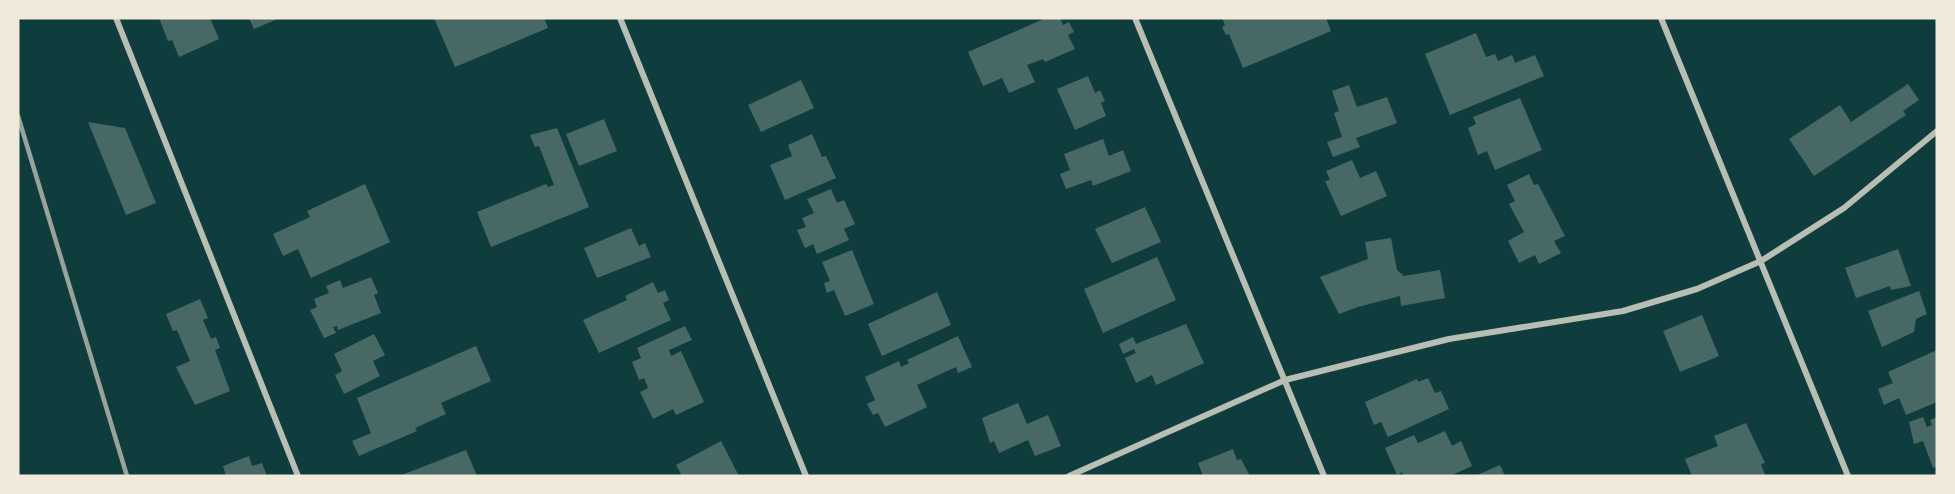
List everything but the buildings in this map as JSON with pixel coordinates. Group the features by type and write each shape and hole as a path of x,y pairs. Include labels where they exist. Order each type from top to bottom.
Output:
{"street":[{"path":"116,18 298,476"},
{"path":"620,18 806,476"},
{"path":"1135,18 1324,476"},
{"path":"1661,18 1848,476"},
{"path":"1069,476 1285,380 1449,339 1623,311 1697,289 1761,261 1844,208 1937,131"}],"railway":[{"path":"18,116 127,476"}]}
